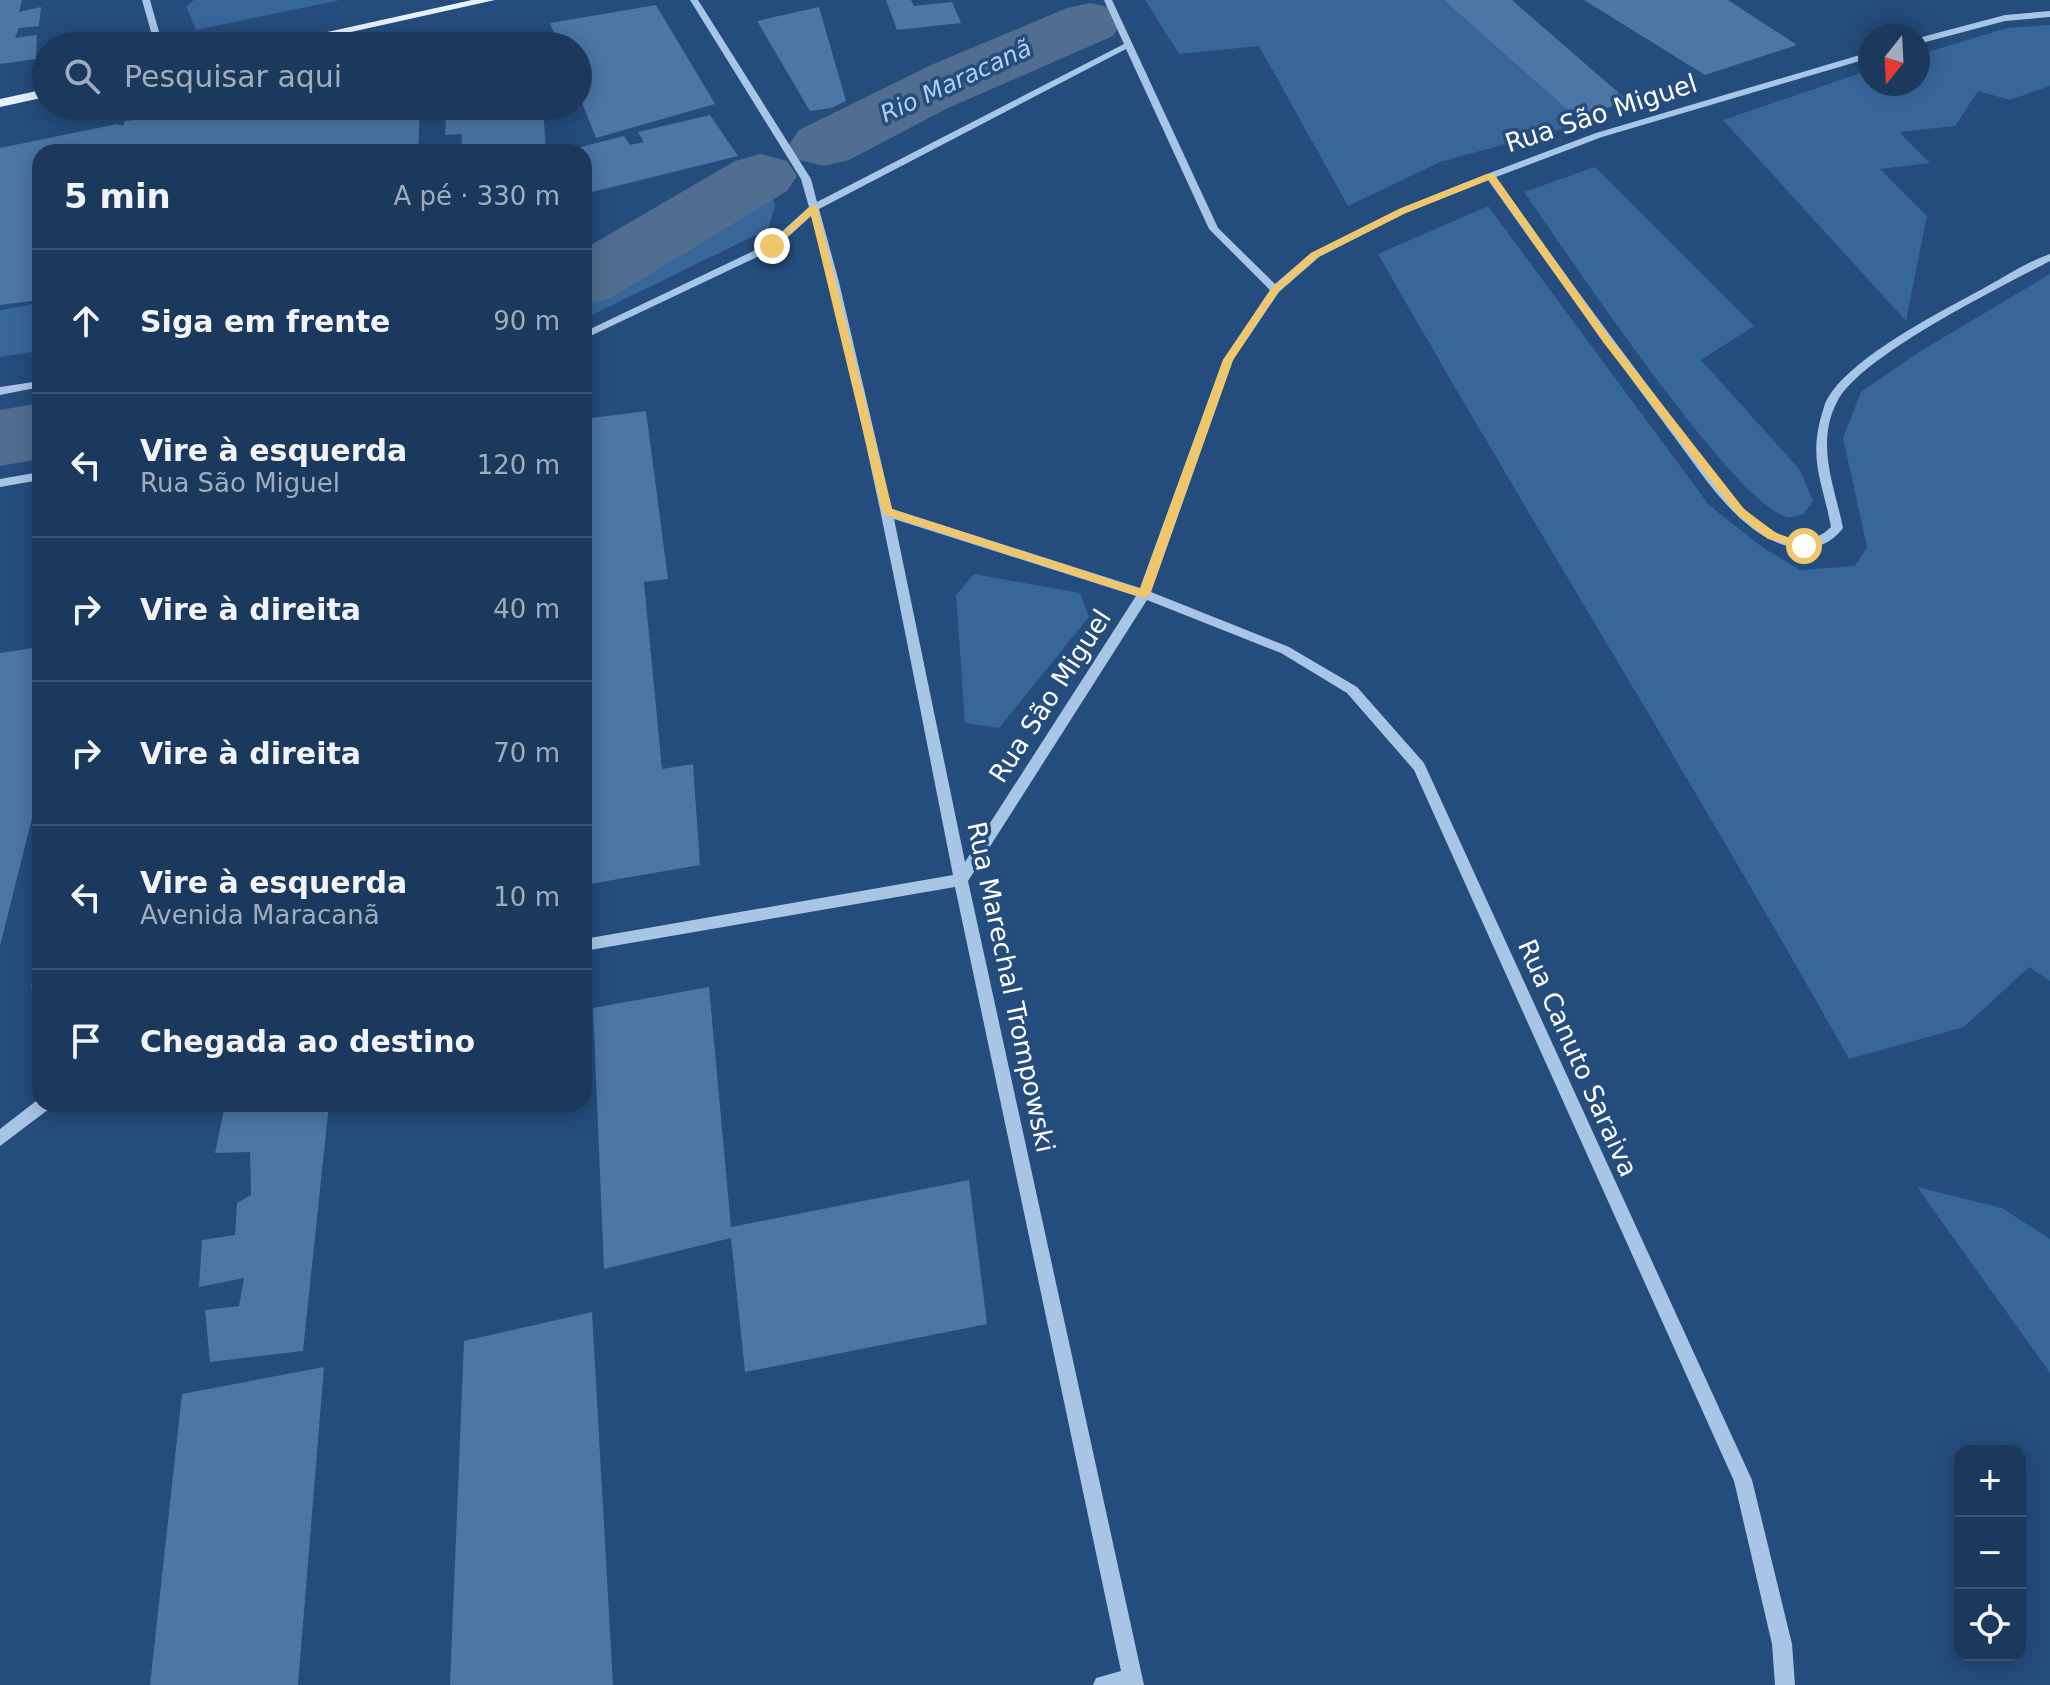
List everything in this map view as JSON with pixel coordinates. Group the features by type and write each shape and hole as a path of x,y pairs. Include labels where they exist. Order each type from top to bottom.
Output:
{"main road":[{"path":"337,32 489,0"},
{"path":"0,103 32,96"}],"street":[{"path":"147,0 155,32"},
{"name":"Rua Marechal Trompowski","path":"694,0 806,179 814,208 887,512 961,880 1133,1681"},
{"path":"1108,0 1214,229 1275,290"},
{"path":"1930,38 2005,18 2050,14"},
{"path":"592,332 772,246 814,208 1130,44"},
{"name":"Rua São Miguel","path":"961,880 1144,594 1228,360 1275,290 1315,255 1402,211 1490,176 1599,135 1858,59"},
{"path":"1490,176 1606,340 1740,512 1772,536 1804,546 1826,541 1837,528 1833,502 1822,471 1824,430 1832,399 1861,368 2050,257"},
{"path":"0,391 32,385"},
{"path":"0,483 32,477"},
{"name":"Rua Canuto Saraiva","path":"887,512 1144,594 1285,650 1352,690 1419,767 1743,1480 1782,1644 1785,1685"},
{"path":"592,944 961,880"},
{"path":"0,1139 33,1112"},
{"path":"1103,1685 1133,1681"}],"shaded area":[{"path":"194,0 340,0 196,30 186,6"},
{"path":"1145,0 1446,0 1583,123 1440,162 1348,206 1259,46 1179,54"},
{"path":"2050,25 2050,86 2010,100 1978,91 1955,126 1899,132 1930,163 1880,169 1927,216 1906,321 1723,120 1858,74 1858,96 1930,96 1930,51 2007,28"},
{"path":"1595,167 1754,326 1701,360 1800,470 1813,501 1804,514 1787,517 1762,502 1729,469 1650,371 1524,192"},
{"path":"769,189 775,206 768,229 592,315 592,298"},
{"path":"1488,206 1709,505 1762,547 1800,570 1855,566 1867,547 1843,438 1861,392 1919,352 2050,274 2050,981 2029,967 1964,1027 1849,1059 1378,254"},
{"path":"32,304 32,352 0,357 0,310"},
{"path":"974,574 1080,593 1089,617 999,728 965,723 956,595"},
{"path":"1917,1187 2002,1208 2050,1239 2050,1373"}],"building":[{"path":"0,0 22,0 19,12 41,7 39,26 19,28 15,38 32,36 32,60 0,64"},
{"path":"886,0 911,0 914,6 952,2 961,23 897,30"},
{"path":"1444,0 1512,0 1628,101 1577,118"},
{"path":"1584,0 1728,0 1797,45 1705,75"},
{"path":"656,5 715,104 596,138 589,120 592,120 592,32 554,32 550,23"},
{"path":"819,7 846,101 831,108 810,111 757,21"},
{"path":"710,115 738,156 592,192 592,144 624,136 630,145 644,142 638,132"},
{"path":"419,120 418,144 32,144 32,301 0,305 0,148 117,124 123,126 125,121"},
{"path":"446,120 544,120 545,144 461,144 462,134 445,135"},
{"path":"646,411 668,579 644,582 662,769 693,764 700,865 592,884 592,418"},
{"path":"32,648 32,818 0,946 0,653"},
{"path":"709,987 731,1227 969,1180 987,1324 745,1372 731,1238 604,1269 593,1008"},
{"path":"223,1112 328,1112 303,1351 210,1362 205,1310 239,1306 244,1278 199,1287 202,1240 235,1235 237,1203 251,1195 250,1152 215,1153"},
{"path":"592,1312 613,1685 450,1685 464,1341"},
{"path":"324,1367 298,1685 150,1685 182,1394"}],"waterway":[{"name":"Rio Maracanã","path":"824,145 922,94 1090,22"},
{"name":"Rio Maracanã","path":"592,277 761,176"},
{"name":"Rio Maracanã","path":"0,438 32,432"}],"route":[{"path":"772,246 814,208 887,512 1144,594 1228,360 1275,290 1315,255 1402,211 1490,176 1606,340 1740,512 1772,536 1804,546"}]}
